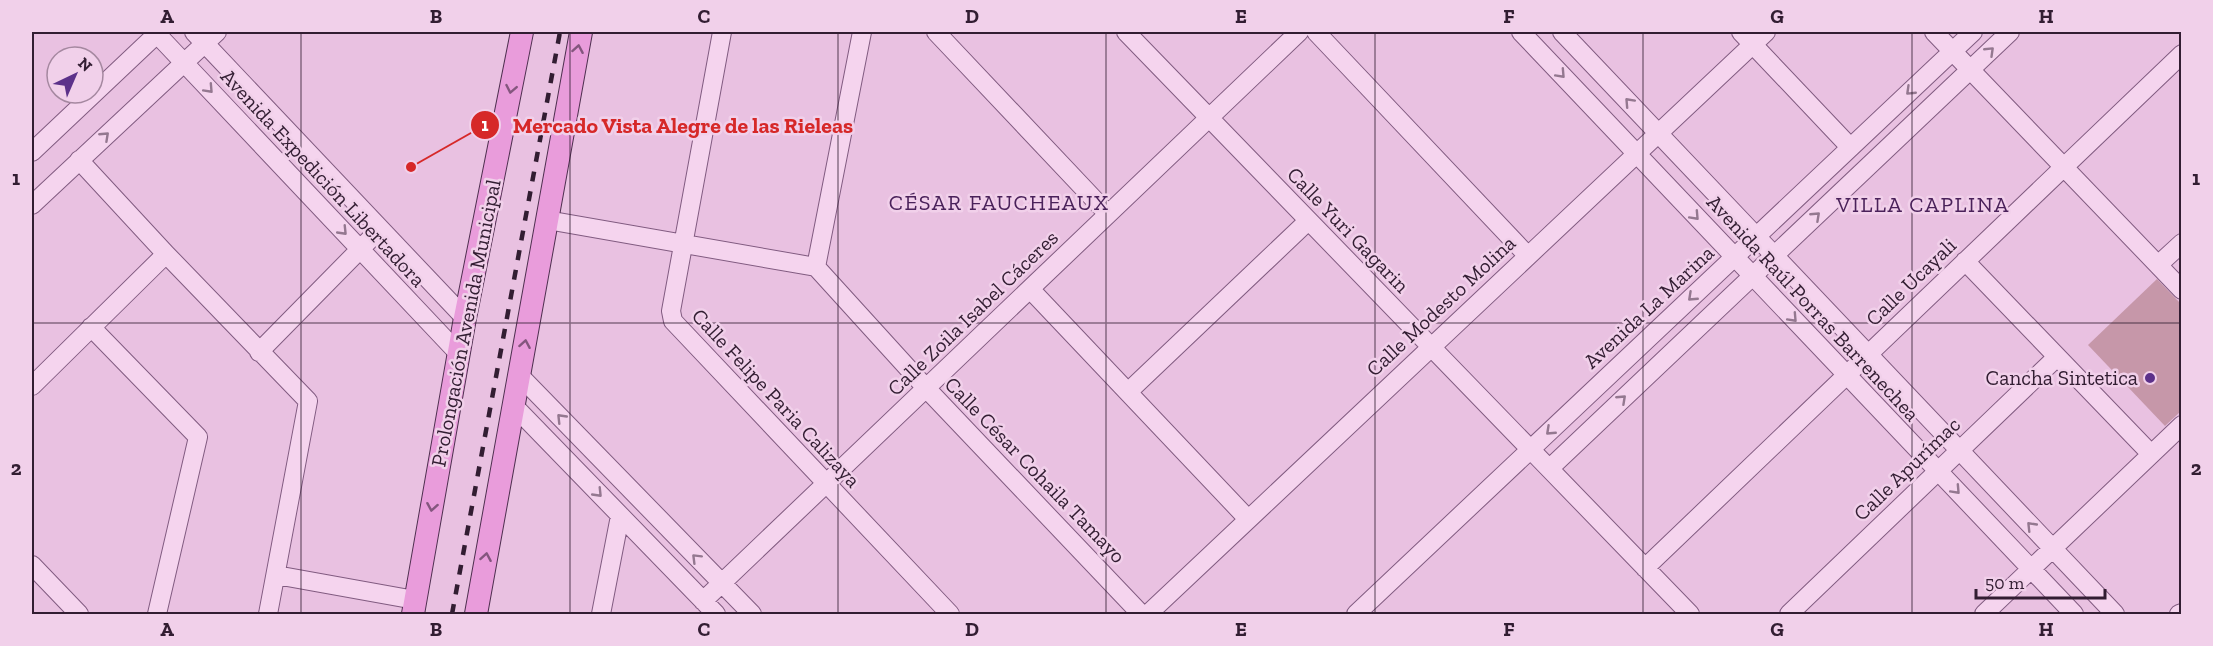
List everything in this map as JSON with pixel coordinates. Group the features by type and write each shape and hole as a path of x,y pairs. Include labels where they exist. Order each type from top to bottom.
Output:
{"main road":[{"name":"Prolongación Avenida Municipal","path":"414,607 465,318 522,32"},
{"path":"476,615 581,32"}],"street":[{"name":"Avenida Expedición Libertadora","path":"157,32 460,355"},
{"path":"32,152 157,32"},
{"name":"Calle Felipe Paria Calizaya","path":"722,32 671,311 673,321 950,615"},
{"path":"547,220 816,267 862,32"},
{"path":"936,32 1108,214"},
{"name":"Calle Yuri Gagarin","path":"1126,32 1690,615"},
{"name":"Calle Zoila Isabel Cáceres","path":"703,601 1299,32"},
{"path":"1316,32 1528,256"},
{"name":"Avenida Raúl Porras Barrenechea","path":"1521,32 2074,615"},
{"name":"Avenida Raúl Porras Barrenechea","path":"1562,32 2115,615"},
{"path":"1934,32 2181,290"},
{"name":"Avenida La Marina","path":"1356,615 1973,32"},
{"path":"1550,468 2010,32"},
{"name":"Avenida Expedición Libertadora","path":"205,35 380,229 465,318"},
{"path":"32,205 184,63 205,35"},
{"path":"1754,36 1850,147"},
{"name":"Calle Modesto Molina","path":"1148,615 1658,134 1754,36"},
{"name":"Calle Ucayali","path":"1645,568 2181,54"},
{"path":"79,160 308,401 268,615"},
{"path":"1128,392 1308,221"},
{"path":"259,352 380,229"},
{"path":"2158,265 2181,243"},
{"path":"32,386 166,254"},
{"path":"1965,261 2151,454"},
{"name":"Calle César Cohaila Tamayo","path":"816,267 926,388 1141,615"},
{"path":"1030,289 1248,519"},
{"path":"92,327 198,437 158,615"},
{"name":"Calle Apurímac","path":"1789,615 2057,357"},
{"path":"519,375 752,615"},
{"path":"514,406 716,615"},
{"path":"1984,615 2181,425"},
{"path":"601,615 620,516"},
{"path":"32,565 79,615"},
{"path":"276,575 414,607"}],"shaded area":[{"name":"Cancha Sintetica","path":"2157,279 2181,304 2181,411 2165,426 2088,345"}],"railway":[{"path":"452,614 560,32"}],"place":[{"name":"Mercado Vista Alegre de las Rieleas","path":"411,167"},
{"name":"Cancha Sintetica","path":"2150,378"}],"district":[{"name":"CÉSAR FAUCHEAUX","path":"999,202"},
{"name":"VILLA CAPLINA","path":"1923,204"}]}
